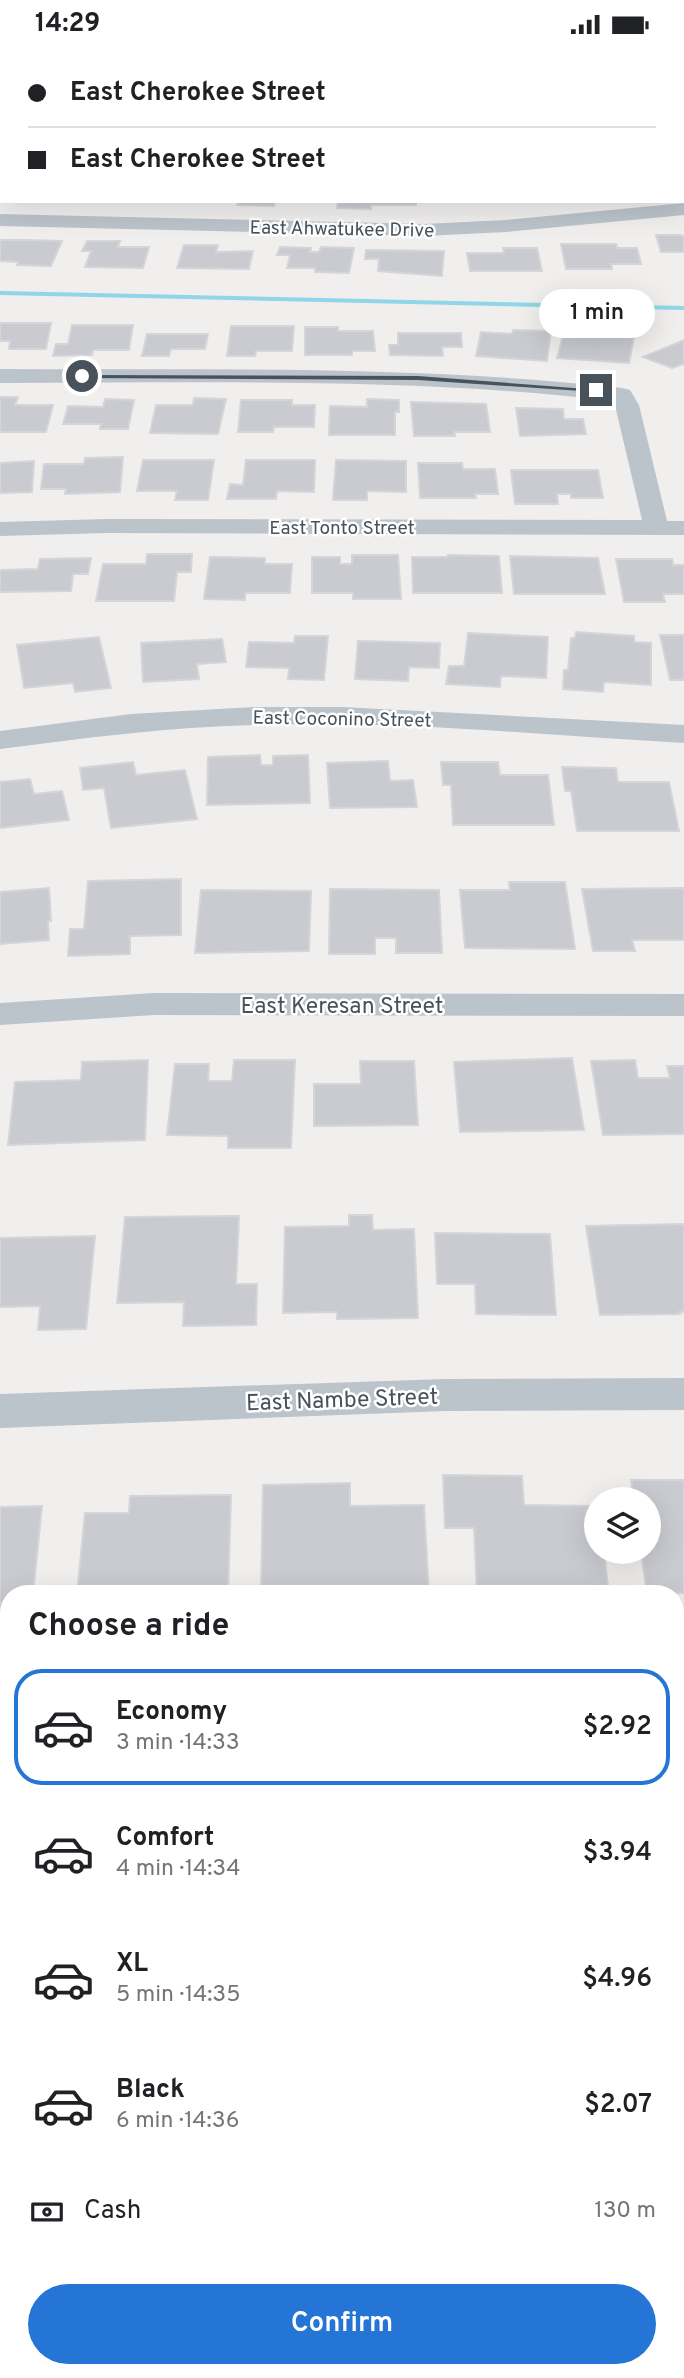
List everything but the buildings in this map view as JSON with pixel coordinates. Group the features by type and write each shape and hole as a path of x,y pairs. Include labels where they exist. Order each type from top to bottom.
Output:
{"street":[{"name":"East Ahwatukee Drive","path":"0,220 424,230 506,226 684,209"},
{"path":"0,376 418,378 536,385 622,395 628,405 656,528"},
{"name":"East Tonto Street","path":"0,529 72,526 684,529"},
{"name":"East Coconino Street","path":"0,740 131,723 254,716 341,716 684,734"},
{"name":"East Keresan Street","path":"0,1014 154,1004 684,1005"},
{"name":"East Nambe Street","path":"0,1411 445,1395 684,1394"}],"waterway":[{"path":"0,293 684,308"}],"route":[{"path":"82,376 418,378 596,390"}]}
